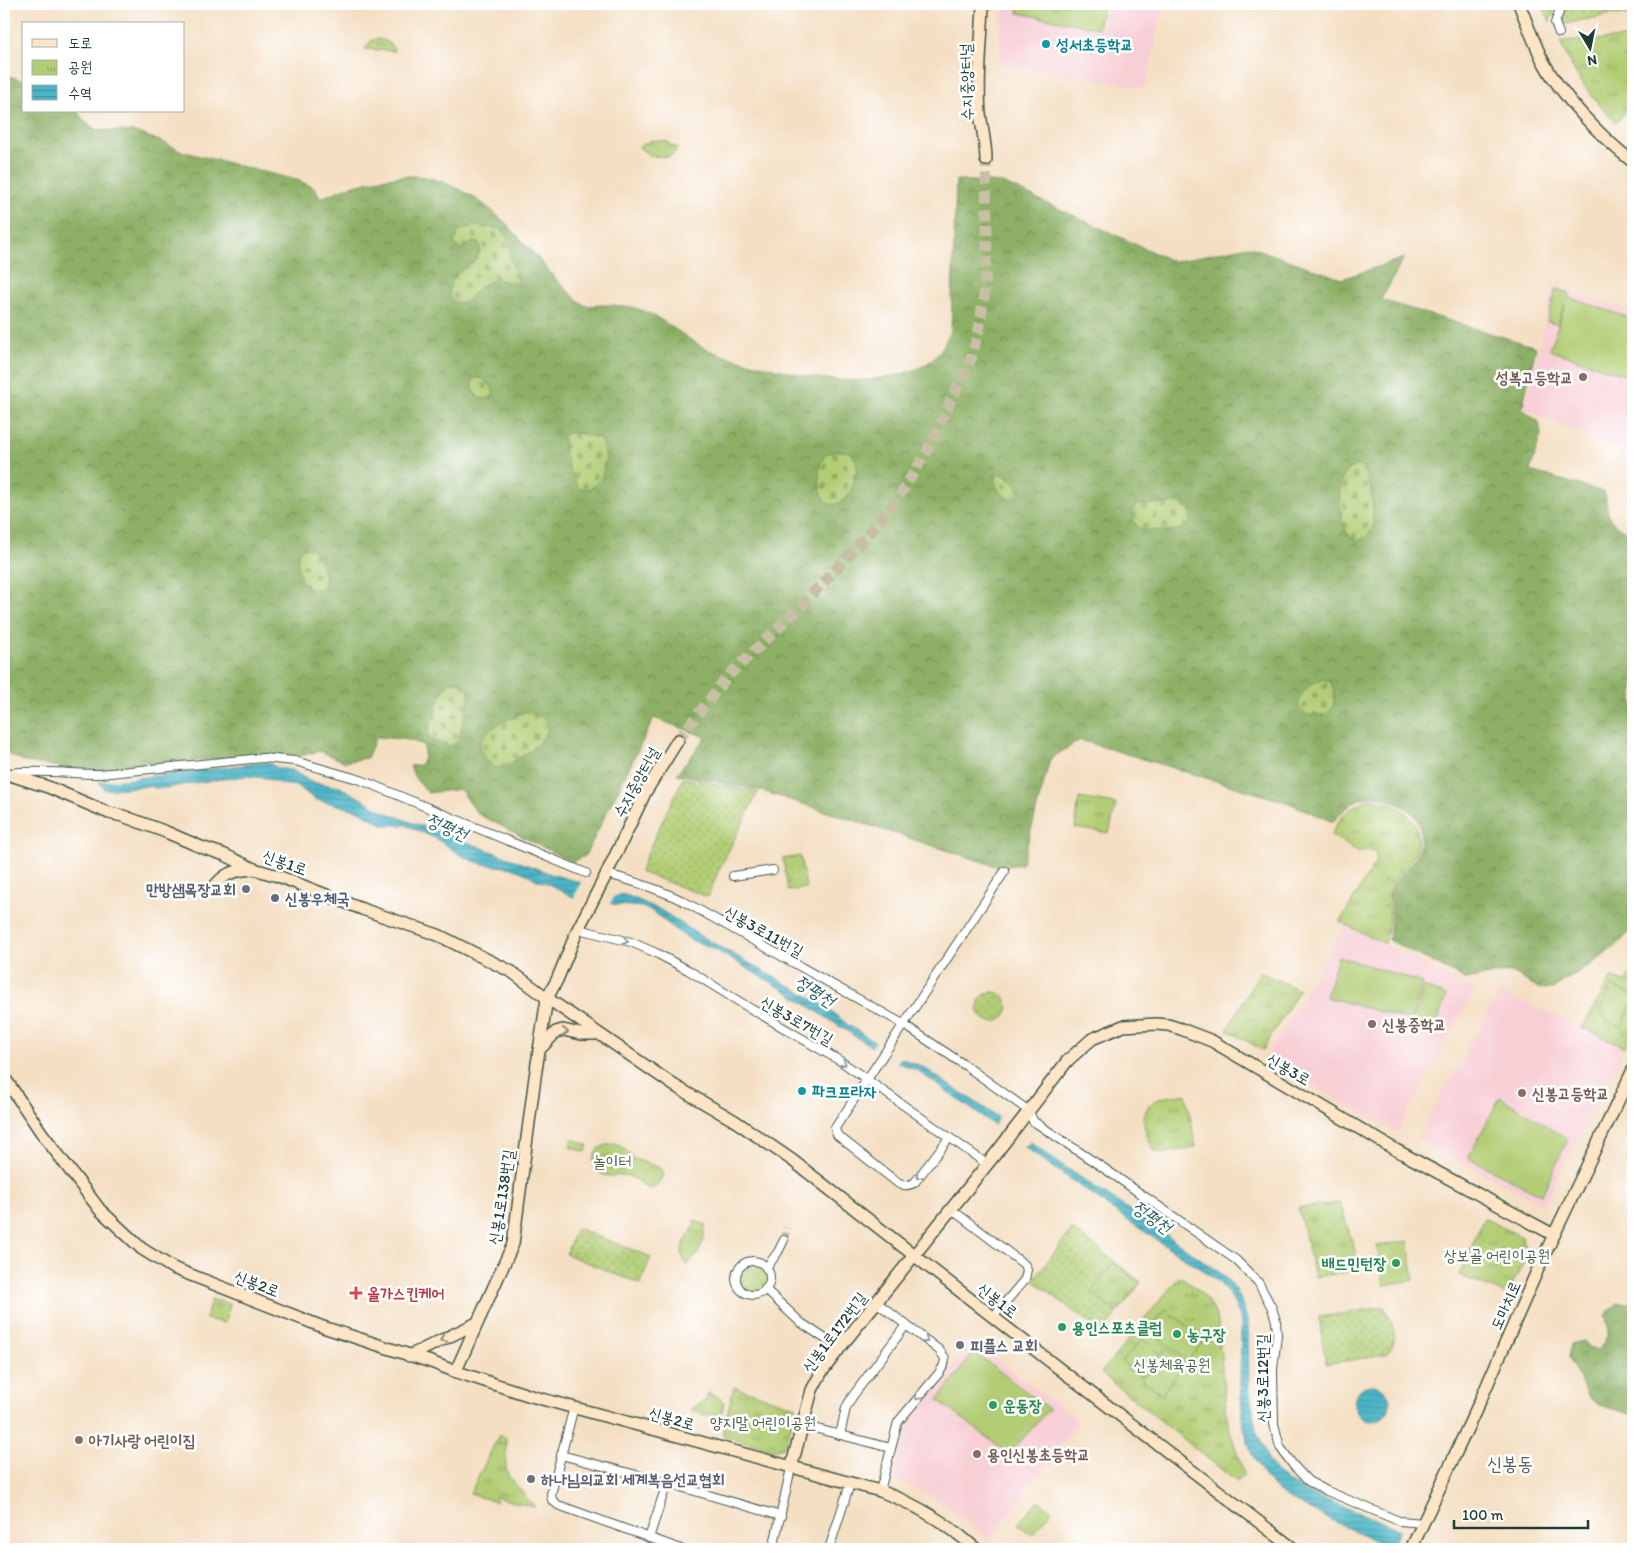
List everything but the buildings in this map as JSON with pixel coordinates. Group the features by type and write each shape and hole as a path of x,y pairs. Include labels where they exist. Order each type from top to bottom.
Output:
{"street":[{"name":"수지중앙터널","path":"983,4 980,113 986,160"},
{"path":"1519,4 1544,61 1560,87 1590,123 1633,162"},
{"path":"1559,32 1555,23 1562,4"},
{"name":"수지중앙터널","path":"605,877 646,790 678,740"},
{"path":"5,773 32,770 74,774 100,774 263,758 295,761 361,780 586,873"},
{"name":"신봉1로","path":"5,773 48,787 109,813 123,816 166,832 362,909 438,935 512,972 675,1086 735,1120 792,1160 1294,1549"},
{"path":"211,891 223,876 234,871 254,868"},
{"path":"733,876 774,870"},
{"path":"949,1138 914,1183 904,1186 837,1135 835,1128 1005,871"},
{"path":"548,998 578,928 605,877"},
{"name":"신봉3로11번길","path":"605,877 634,881 683,901 902,1024 966,1066 1026,1115"},
{"name":"신봉3로7번길","path":"578,928 631,942 688,970 842,1062 987,1164"},
{"name":"신봉1로138번길","path":"454,1371 459,1364 512,1244 548,998"},
{"name":"신봉3로","path":"987,1164 1068,1060 1092,1039 1123,1026 1139,1024 1168,1025 1212,1041 1396,1150 1554,1235"},
{"path":"539,1050 556,1032 563,1030 581,1034 599,1034"},
{"name":"도마치로","path":"1411,1549 1482,1399 1554,1235 1633,1070"},
{"name":"신봉2로","path":"4,1078 41,1132 100,1210 142,1249 173,1268 323,1326 531,1396 880,1491 929,1513 976,1549"},
{"name":"신봉3로12번길","path":"1026,1115 1236,1260 1258,1282 1272,1308 1277,1335 1274,1369 1274,1424 1280,1447 1303,1475 1327,1491 1399,1521 1423,1525"},
{"path":"914,1255 987,1164"},
{"path":"951,1209 1025,1265 1027,1270 1025,1279 993,1317"},
{"path":"766,1268 784,1240"},
{"name":"신봉1로172번길","path":"791,1468 812,1390 821,1372 914,1255"},
{"path":"750,1262 760,1263 766,1268 770,1280 765,1289 755,1294 749,1294 740,1288 736,1277 741,1266 750,1262"},
{"path":"765,1289 800,1322 839,1348"},
{"path":"876,1302 939,1350 945,1358 944,1365 898,1422 880,1491"},
{"path":"409,1356 477,1323"},
{"path":"840,1435 846,1408 852,1397 906,1325"},
{"path":"574,1407 551,1494 552,1500 558,1505 681,1549"},
{"path":"802,1425 891,1448"},
{"path":"562,1455 781,1516"},
{"path":"773,1549 791,1468"},
{"path":"650,1538 667,1483"},
{"path":"838,1549 829,1548 850,1484"}],"shaded area":[{"path":"1002,4 1164,4 1145,88 999,64"},
{"name":"성복고등학교","path":"1552,285 1633,312 1633,454 1551,421 1524,407 1540,346"},
{"name":"신봉중학교","path":"1345,925 1476,989 1397,1132 1265,1059"},
{"name":"신봉고등학교","path":"1500,992 1625,1047 1544,1204 1416,1139"},
{"name":"용인신봉초등학교","path":"973,1342 1079,1421 988,1543 972,1525 940,1501 913,1487 893,1480 906,1429"}],"green space":[{"path":"1019,4 1103,4 1098,28 1018,13"},
{"path":"1542,4 1557,4 1550,22"},
{"path":"1568,4 1633,4 1633,16 1613,14 1560,25"},
{"path":"1629,37 1633,48 1633,96 1630,107 1616,123 1576,74 1560,41"},
{"path":"376,39 387,42 394,51 365,49 371,41"},
{"path":"4,74 22,80 22,112 78,112 85,122 97,130 135,132 184,152 300,181 315,188 320,197 361,183 380,179 411,176 437,180 473,197 495,213 523,241 557,280 585,306 616,305 635,308 652,315 697,344 718,354 798,374 828,379 875,379 903,373 919,368 929,362 941,349 951,330 956,180 1003,183 1174,262 1248,246 1342,279 1404,258 1381,300 1536,347 1522,409 1539,422 1541,434 1530,471 1604,492 1611,521 1633,534 1633,928 1623,939 1591,964 1552,989 1536,987 1519,976 1506,972 1465,979 1389,940 1392,918 1390,894 1397,880 1414,860 1420,845 1421,834 1419,824 1414,815 1406,808 1381,797 1367,797 1354,802 1333,822 1289,803 1080,740 1050,759 1022,864 999,867 759,790 677,774 706,737 654,718 585,856 572,862 478,814 460,789 428,793 415,778 410,766 420,765 424,758 424,746 407,740 376,737 367,758 345,762 320,751 295,757 264,754 88,771 25,762 4,752"},
{"path":"651,140 669,142 669,146 677,147 676,151 669,157 650,156 639,147"},
{"path":"481,226 501,229 508,240 511,261 519,281 492,281 479,288 467,301 455,302 450,298 450,289 454,277 474,262 480,249 479,243 473,242 463,249 458,248 454,243 455,238 463,229"},
{"path":"1556,289 1569,293 1568,297 1633,319 1633,378 1550,350 1565,304 1557,324 1547,322"},
{"path":"477,377 490,385 494,394 490,398 479,398 474,394 472,381"},
{"path":"568,433 598,437 603,447 605,454 604,470 600,479 589,489 579,488 570,470 563,441 564,435"},
{"path":"836,451 851,453 855,457 857,470 853,485 846,498 833,505 826,502 822,495 819,473 820,465 826,454"},
{"path":"1359,465 1364,471 1370,486 1373,527 1367,536 1358,541 1350,536 1345,529 1339,497 1341,483 1346,472"},
{"path":"1002,474 1017,487 1019,498 1014,499 1005,496 998,489 994,475"},
{"path":"1184,504 1189,508 1191,518 1186,527 1176,530 1153,531 1137,526 1134,521 1132,512 1136,505"},
{"path":"304,548 312,549 321,562 325,578 323,588 309,588 301,580 298,567 298,553"},
{"path":"1321,679 1331,682 1334,704 1325,715 1307,715 1299,708 1300,698 1309,687"},
{"path":"449,682 460,683 469,689 468,704 458,742 450,746 430,740 428,735 428,730 442,693"},
{"path":"525,712 536,714 544,719 549,724 547,731 529,752 512,762 496,768 482,753 481,743 483,737 496,726"},
{"path":"683,778 758,792 717,874 708,897 640,872"},
{"path":"1079,798 1116,804 1109,833 1075,828"},
{"path":"1369,799 1380,800 1400,808 1414,823 1417,832 1418,842 1415,853 1394,881 1389,891 1390,916 1385,944 1340,922 1374,865 1376,858 1373,850 1365,850 1360,853 1331,835 1346,812"},
{"path":"800,856 806,888 788,891 783,859"},
{"path":"1338,956 1423,983 1410,1020 1326,997"},
{"path":"1260,972 1299,990 1263,1050 1227,1030"},
{"path":"1630,974 1633,974 1633,1028 1625,1047 1582,1028 1611,978 1625,982"},
{"path":"1611,986 1633,995 1633,1002 1622,1027 1606,1021 1601,1009"},
{"path":"1424,987 1446,996 1436,1025 1413,1019"},
{"path":"993,992 1004,996 1008,1007 1004,1018 993,1022 982,1018 978,1007 982,996"},
{"path":"1186,1094 1196,1148 1164,1153 1155,1151 1145,1130 1144,1116 1146,1110 1158,1099"},
{"path":"1500,1097 1568,1139 1542,1195 1468,1158"},
{"path":"572,1139 588,1145 586,1152 570,1147"},
{"name":"놀이터","path":"614,1144 622,1147 634,1159 661,1168 663,1176 655,1188 646,1188 635,1178 600,1174 593,1163 594,1154 605,1145"},
{"path":"1340,1203 1361,1270 1315,1277 1298,1208"},
{"name":"상보골 어린이공원","path":"1484,1218 1522,1237 1528,1254 1507,1295 1459,1275"},
{"path":"694,1220 705,1225 704,1237 701,1248 686,1265 682,1250 683,1244 692,1231"},
{"path":"576,1228 651,1257 640,1284 566,1254"},
{"path":"1072,1229 1141,1282 1102,1333 1033,1280"},
{"name":"배드민턴장","path":"1408,1241 1414,1280 1384,1285 1377,1246"},
{"path":"753,1262 764,1267 769,1278 764,1289 753,1294 742,1289 737,1278 742,1267"},
{"path":"1113,1263 1140,1283 1117,1312 1091,1293"},
{"name":"신봉체육공원","path":"1179,1277 1204,1296 1212,1308 1218,1323 1226,1411 1230,1431 1244,1474 1237,1482 1101,1373"},
{"path":"211,1299 230,1304 225,1323 206,1319"},
{"path":"1618,1303 1633,1303 1633,1415 1600,1405 1587,1396 1568,1357 1571,1344 1584,1341 1588,1347 1599,1350 1608,1333 1605,1315"},
{"path":"1384,1307 1394,1332 1393,1344 1385,1355 1326,1364 1319,1317"},
{"name":"농구장","path":"1166,1310 1205,1339 1188,1360 1149,1330"},
{"path":"1142,1339 1160,1353 1141,1377 1122,1362"},
{"path":"1166,1348 1185,1363 1162,1394 1142,1379"},
{"name":"운동장","path":"974,1352 1049,1409 1009,1454 938,1400"},
{"name":"양지말 어린이공원","path":"734,1387 797,1407 785,1446 773,1450 722,1435"},
{"path":"708,1393 721,1398 721,1401 724,1402 721,1417 714,1414 704,1415 698,1411 692,1412 691,1408 705,1401"},
{"path":"499,1435 506,1438 506,1469 509,1477 535,1507 495,1497 497,1502 470,1494"},
{"path":"1038,1500 1052,1511 1032,1535 1018,1524"}],"water":[{"name":"정평천","path":"266,762 278,768 292,770 311,782 340,787 383,811 413,823 551,874 631,897 659,909 699,935 822,1004 848,1025 903,1059 921,1066 998,1117 1053,1159 1223,1275 1235,1288 1248,1323 1249,1388 1256,1430 1275,1471 1306,1492 1390,1525 1403,1532 1425,1549 1390,1549 1287,1498 1276,1490 1265,1477 1252,1455 1244,1428 1240,1386 1240,1317 1232,1298 1214,1278 1130,1222 918,1071 892,1060 788,992 712,948 691,940 654,912 642,907 616,905 599,900 573,897 512,868 482,864 464,857 435,838 406,825 384,825 357,810 314,799 298,786 282,784 266,778 247,776 169,788 150,786 4,798 4,788 113,781"},
{"path":"1372,1385 1379,1386 1385,1390 1389,1396 1389,1410 1385,1416 1379,1420 1372,1421 1365,1420 1359,1416 1355,1410 1354,1403 1355,1396 1359,1390 1365,1386"}],"pier":[{"path":"97,780 105,792 4,800 4,785"},
{"path":"582,880 623,893 613,897 610,906 598,902 573,900"},
{"path":"877,1040 903,1056 895,1064 871,1049"},
{"path":"1000,1116 1032,1140 1022,1149 993,1128"},
{"path":"1401,1528 1422,1541 1427,1549 1391,1549"}],"waterway":[{"name":"정평천","path":"110,782 125,780"}],"tunnel":[{"path":"678,740 727,677 801,606 865,538 898,498 926,453 971,359 980,325 985,286 987,236 986,160"},
{"path":"784,1240 787,1228"}],"place":[{"name":"성서초등학교","path":"1046,44"},
{"name":"성복고등학교","path":"1583,377"},
{"name":"만방샘목장교회","path":"246,889"},
{"name":"신봉우체국","path":"275,898"},
{"name":"신봉중학교","path":"1372,1024"},
{"name":"파크프라자","path":"802,1091"},
{"name":"신봉고등학교","path":"1522,1093"},
{"name":"배드민턴장","path":"1396,1263"},
{"name":"올가스킨케어","path":"356,1293"},
{"name":"용인스포츠클럽","path":"1062,1327"},
{"name":"농구장","path":"1177,1334"},
{"name":"피플스 교회","path":"960,1345"},
{"name":"운동장","path":"993,1405"},
{"name":"아기사랑 어린이집","path":"79,1440"},
{"name":"용인신봉초등학교","path":"977,1454"},
{"name":"하나님의교회 세계복음선교협회","path":"531,1479"}],"district":[{"name":"신봉동","path":"1510,1463"}]}
